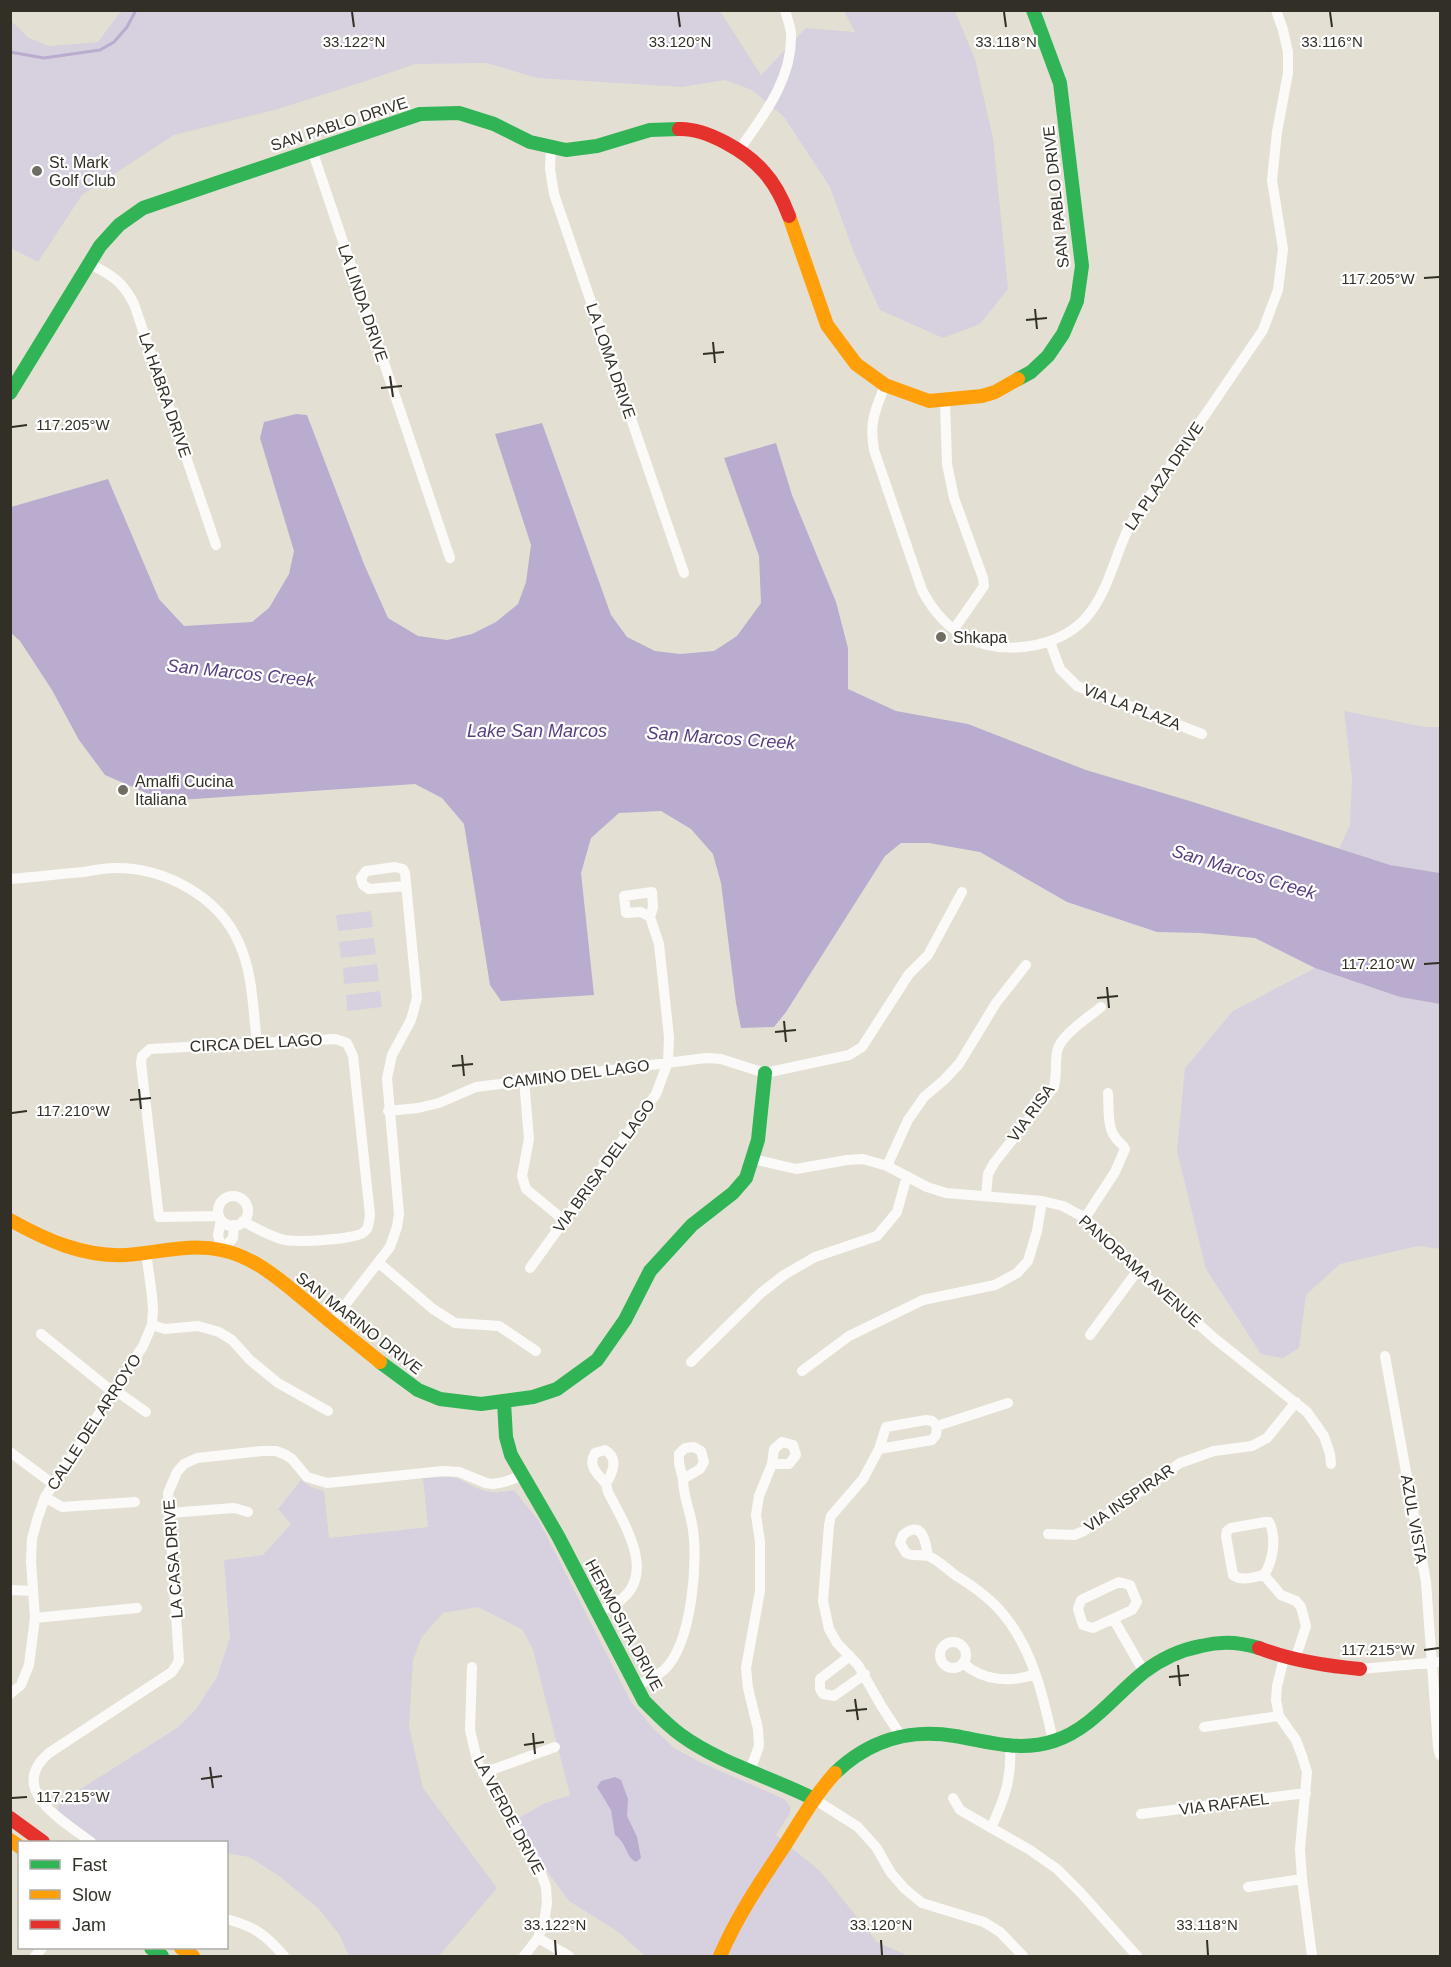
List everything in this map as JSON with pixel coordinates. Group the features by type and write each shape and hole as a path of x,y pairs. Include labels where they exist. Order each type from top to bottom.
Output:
{"street":[{"path":"739,150 770,106 786,71 791,31 785,10"},
{"name":"SAN PABLO DRIVE","path":"10,393 99,247 111,231 126,218 143,208 420,114 459,113 494,124 530,142 566,150 597,146 650,130 687,129 713,137 739,150 764,171 782,197 827,326 856,364 885,385 929,401 982,396 995,392 1031,372 1048,356 1063,334 1077,302 1082,266 1060,83 1033,10"},
{"name":"LA PLAZA DRIVE","path":"885,385 873,417 871,435 874,450 922,590 930,604 954,629 969,639 990,646 1016,649 1050,642 1073,629 1085,619 1104,592 1120,544 1130,525 1263,330 1278,290 1283,249 1272,180 1277,132 1288,73 1288,52 1276,10"},
{"name":"LA LOMA DRIVE","path":"551,147 550,170 554,194 684,573"},
{"name":"LA LINDA DRIVE","path":"312,150 450,558"},
{"name":"LA HABRA DRIVE","path":"90,264 113,276 127,289 134,304 216,545"},
{"path":"945,400 947,464 952,487 984,586 954,629"},
{"name":"VIA LA PLAZA","path":"1050,642 1060,669 1077,686 1202,734"},
{"path":"10,879 117,868 154,873 200,895 222,915 240,943 248,971 257,1043"},
{"path":"331,1323 390,1247 397,1227 399,1214 388,1111 387,1078 392,1055 411,1020 417,998 406,886"},
{"path":"765,1073 849,1055 861,1047 909,974 928,955 962,892"},
{"name":"VIA BRISA DEL LAGO","path":"530,1268 656,1094 668,1062 669,1037 659,944 650,917"},
{"path":"887,1166 908,1120 924,1097 958,1064 996,1003 1026,965"},
{"name":"VIA RISA","path":"986,1196 988,1174 994,1163 1054,1087 1057,1074 1057,1051 1061,1040 1101,1007"},
{"name":"CIRCA DEL LAGO","path":"335,1039 347,1043 353,1056 370,1215 364,1232 355,1236 293,1242 239,1223 230,1225 220,1218 159,1217 142,1056 150,1049 257,1043 335,1039"},
{"name":"CAMINO DEL LAGO","path":"388,1111 439,1103 476,1087 706,1058 721,1059 765,1073"},
{"name":"SAN MARINO DRIVE","path":"10,1220 45,1239 79,1250 111,1255 197,1247 222,1250 246,1258 276,1277 393,1373 418,1390 440,1399 462,1403 504,1402 557,1389 597,1360 626,1320 650,1271 692,1225 734,1194 746,1178 758,1140 765,1073"},
{"path":"524,1080 529,1139 522,1176 526,1189 565,1221"},
{"path":"1085,1218 1115,1172 1125,1149 1111,1129 1108,1093"},
{"name":"PANORAMA AVENUE","path":"753,1159 796,1169 863,1159 887,1166 927,1187 946,1193 1042,1201 1063,1206 1085,1218 1138,1270 1214,1338 1307,1412 1324,1436 1331,1464"},
{"path":"691,1362 761,1293 784,1275 815,1257 877,1236 897,1212 907,1176"},
{"path":"234,1196 243,1200 247,1208 246,1218 239,1223 233,1238 222,1250 218,1235 219,1206 225,1198 234,1196"},
{"path":"802,1371 849,1336 923,1300 995,1285 1017,1273 1028,1261 1037,1231 1042,1201"},
{"name":"CALLE DEL ARROYO","path":"10,1694 21,1685 29,1665 35,1618 31,1562 32,1539 45,1497 114,1393 143,1346 152,1325 153,1296 146,1252"},
{"path":"379,1263 433,1309 455,1323 499,1326 536,1352"},
{"path":"1090,1335 1138,1270"},
{"path":"152,1325 165,1329 198,1326 219,1332 232,1340 278,1383 328,1411"},
{"path":"41,1334 114,1393 122,1395 146,1412"},
{"name":"AZUL VISTA","path":"1385,1356 1426,1582 1437,1662 1440,1755"},
{"name":"HERMOSITA DRIVE","path":"504,1402 506,1437 521,1476 558,1536 644,1701 658,1718 690,1742 750,1771 800,1791 858,1827 876,1847 891,1874 922,1903 984,1922 1000,1932 1023,1956"},
{"name":"VIA INSPIRAR","path":"1048,1534 1074,1535 1084,1531 1180,1463 1214,1451 1252,1446 1267,1438 1296,1402"},
{"path":"937,1426 1008,1403"},
{"path":"901,1736 882,1707 865,1674 837,1642 829,1629 823,1601 829,1525 831,1516 863,1479 879,1449 884,1430 890,1425 926,1420 932,1421 937,1426"},
{"path":"879,1449 932,1440 936,1435 937,1426"},
{"name":"LA CASA DRIVE","path":"90,1841 46,1808 34,1786 34,1773 39,1762 49,1753 172,1672 179,1661 168,1493 172,1481 184,1464 197,1458 276,1451 292,1459 307,1477 327,1483 443,1471 459,1472 493,1484 521,1476"},
{"path":"10,1452 53,1484"},
{"path":"750,1771 759,1746 759,1729 748,1688 746,1668 760,1591 760,1551 756,1515 759,1496 772,1464"},
{"path":"636,1686 664,1670 678,1647 690,1610 695,1551 692,1523 683,1492 683,1479"},
{"path":"598,1612 616,1604 623,1598 630,1589 637,1566 632,1540 606,1484"},
{"path":"45,1497 62,1507 135,1502"},
{"path":"169,1513 234,1508 248,1512"},
{"path":"1269,1522 1275,1539 1268,1570 1264,1575 1242,1580 1233,1575 1227,1531 1231,1528 1269,1522"},
{"path":"928,1556 974,1587 996,1606 1012,1626 1024,1646 1045,1701 1053,1741"},
{"path":"1264,1575 1281,1594 1296,1601 1305,1617 1306,1626 1276,1686 1276,1700 1279,1716 1296,1740 1307,1772 1300,1849 1309,1956"},
{"path":"1119,1582 1130,1585 1137,1602 1132,1610 1114,1620 1093,1628 1083,1624 1078,1609 1081,1600 1119,1582"},
{"path":"10,1590 33,1591"},
{"path":"35,1618 137,1608"},
{"path":"1114,1620 1144,1672"},
{"path":"720,1956 728,1935 742,1911 814,1799 834,1774 856,1755 873,1746 901,1736 920,1733 945,1734 1010,1747 1038,1745 1053,1741 1073,1734 1091,1722 1144,1672 1162,1659 1180,1651 1217,1643 1249,1645 1289,1659 1335,1667 1359,1669 1437,1662"},
{"path":"850,1656 820,1679 820,1689 823,1694 834,1696 865,1674"},
{"path":"963,1663 972,1671 987,1677 1023,1679 1035,1674"},
{"name":"LA VERDE DRIVE","path":"472,1667 470,1730 478,1764 543,1876 547,1903 544,1922 538,1938 524,1956"},
{"path":"1204,1727 1279,1716"},
{"path":"483,1773 555,1747"},
{"path":"991,1828 1006,1794 1010,1776 1010,1747"},
{"name":"VIA RAFAEL","path":"1141,1814 1306,1793"},
{"path":"953,1798 960,1810 1030,1850 1057,1869 1137,1956"},
{"path":"10,1818 42,1841"},
{"path":"1248,1887 1302,1879"},
{"path":"228,1919 244,1923 258,1930 284,1956"},
{"path":"538,1938 569,1956"}],"shaded area":[{"path":"121,11 720,11 761,75 806,28 855,32 844,11 955,11 975,59 993,138 1008,289 980,324 943,338 880,310 854,253 830,187 784,117 752,90 725,80 682,87 537,78 487,63 415,64 278,109 174,135 82,195 38,262 11,248 10,20 29,38 49,46 98,42"},
{"path":"1344,711 1425,727 1440,727 1440,873 1390,865 1339,849 1350,825 1352,777"},
{"path":"371,911 373,927 338,931 336,915"},
{"path":"374,938 376,954 341,958 339,942"},
{"path":"377,964 379,981 344,984 343,968"},
{"path":"1315,968 1400,997 1440,1004 1440,1249 1418,1246 1340,1264 1306,1295 1299,1348 1283,1358 1261,1354 1206,1269 1177,1151 1185,1068 1233,1011"},
{"path":"380,991 382,1007 347,1011 346,995"},
{"path":"452,1477 488,1492 514,1490 539,1521 631,1702 653,1728 674,1748 702,1763 784,1799 790,1806 790,1813 776,1835 820,1871 877,1942 909,1956 645,1956 617,1931 569,1901 531,1849 517,1819 543,1804 570,1795 533,1650 523,1630 478,1607 443,1613 422,1637 413,1660 409,1726 423,1788 497,1888 439,1956 349,1956 339,1934 318,1908 278,1875 249,1857 228,1853 228,1841 96,1841 57,1810 60,1802 177,1728 196,1709 217,1677 230,1637 224,1560 263,1555 291,1524 278,1509 301,1480 311,1487 324,1491 329,1538 428,1527 423,1478"}],"water":[{"name":"Lake San Marcos","path":"296,414 307,415 364,564 388,618 418,636 447,640 472,634 496,622 518,604 526,582 531,545 495,434 542,423 611,615 627,637 655,651 680,654 714,651 737,636 761,603 759,556 724,458 776,443 792,495 836,602 848,648 848,689 896,711 968,724 1086,770 1390,865 1440,873 1440,1004 1400,997 1315,968 1255,938 1157,932 1067,902 980,852 929,843 901,843 885,856 786,1012 774,1027 741,1028 721,883 713,854 691,829 661,811 619,813 591,838 581,873 594,995 501,1001 490,985 464,824 442,798 415,784 165,801 105,775 79,740 52,690 20,641 11,633 11,507 108,479 159,599 184,626 252,622 269,608 289,574 294,551 260,438 264,422"},
{"path":"615,1777 621,1780 628,1799 627,1816 637,1837 641,1858 636,1862 615,1835 611,1810 597,1787 601,1781"}],"waterway":[{"path":"10,52 44,58 100,50 114,42 127,27 136,10"}],"traffic: fast":[{"path":"1018,379 1031,372 1048,356 1063,334 1077,301 1082,266 1060,83 1033,10"},
{"path":"10,393 100,246 119,225 143,208 420,114 459,113 494,124 530,142 566,150 597,146 650,130 679,129"},
{"path":"380,1362 418,1390 440,1399 481,1404 533,1397 557,1389 597,1360 625,1320 650,1271 692,1225 733,1193 746,1178 758,1140 765,1073"},
{"path":"504,1402 506,1437 511,1455 558,1536 644,1701 671,1727 696,1745 814,1799"},
{"path":"835,1773 875,1745 906,1736 938,1734 1017,1746 1054,1741 1079,1729 1144,1672 1171,1656 1215,1643 1237,1643 1259,1648"},
{"path":"152,1949 162,1956"}],"traffic: slow":[{"path":"789,216 827,325 856,364 885,385 929,401 982,396 995,392 1018,379"},
{"path":"10,1220 65,1246 95,1253 126,1255 174,1249 209,1248 234,1254 259,1265 282,1281 380,1362"},
{"path":"720,1956 758,1885 835,1773"},
{"path":"10,1840 18,1846"},
{"path":"182,1949 193,1956"}],"traffic: jam":[{"path":"679,129 701,132 725,142 747,156 772,182 789,216"},
{"path":"1259,1648 1309,1662 1360,1669"},
{"path":"10,1818 42,1841"}],"place":[{"name":"St. Mark Golf Club","path":"37,171"},
{"name":"Shkapa","path":"941,637"},
{"name":"Amalfi Cucina Italiana","path":"123,790"}],"water label":[{"name":"San Marcos Creek","path":"241,673"},
{"name":"San Marcos Creek","path":"721,738"},
{"name":"San Marcos Creek","path":"1244,872"}]}
